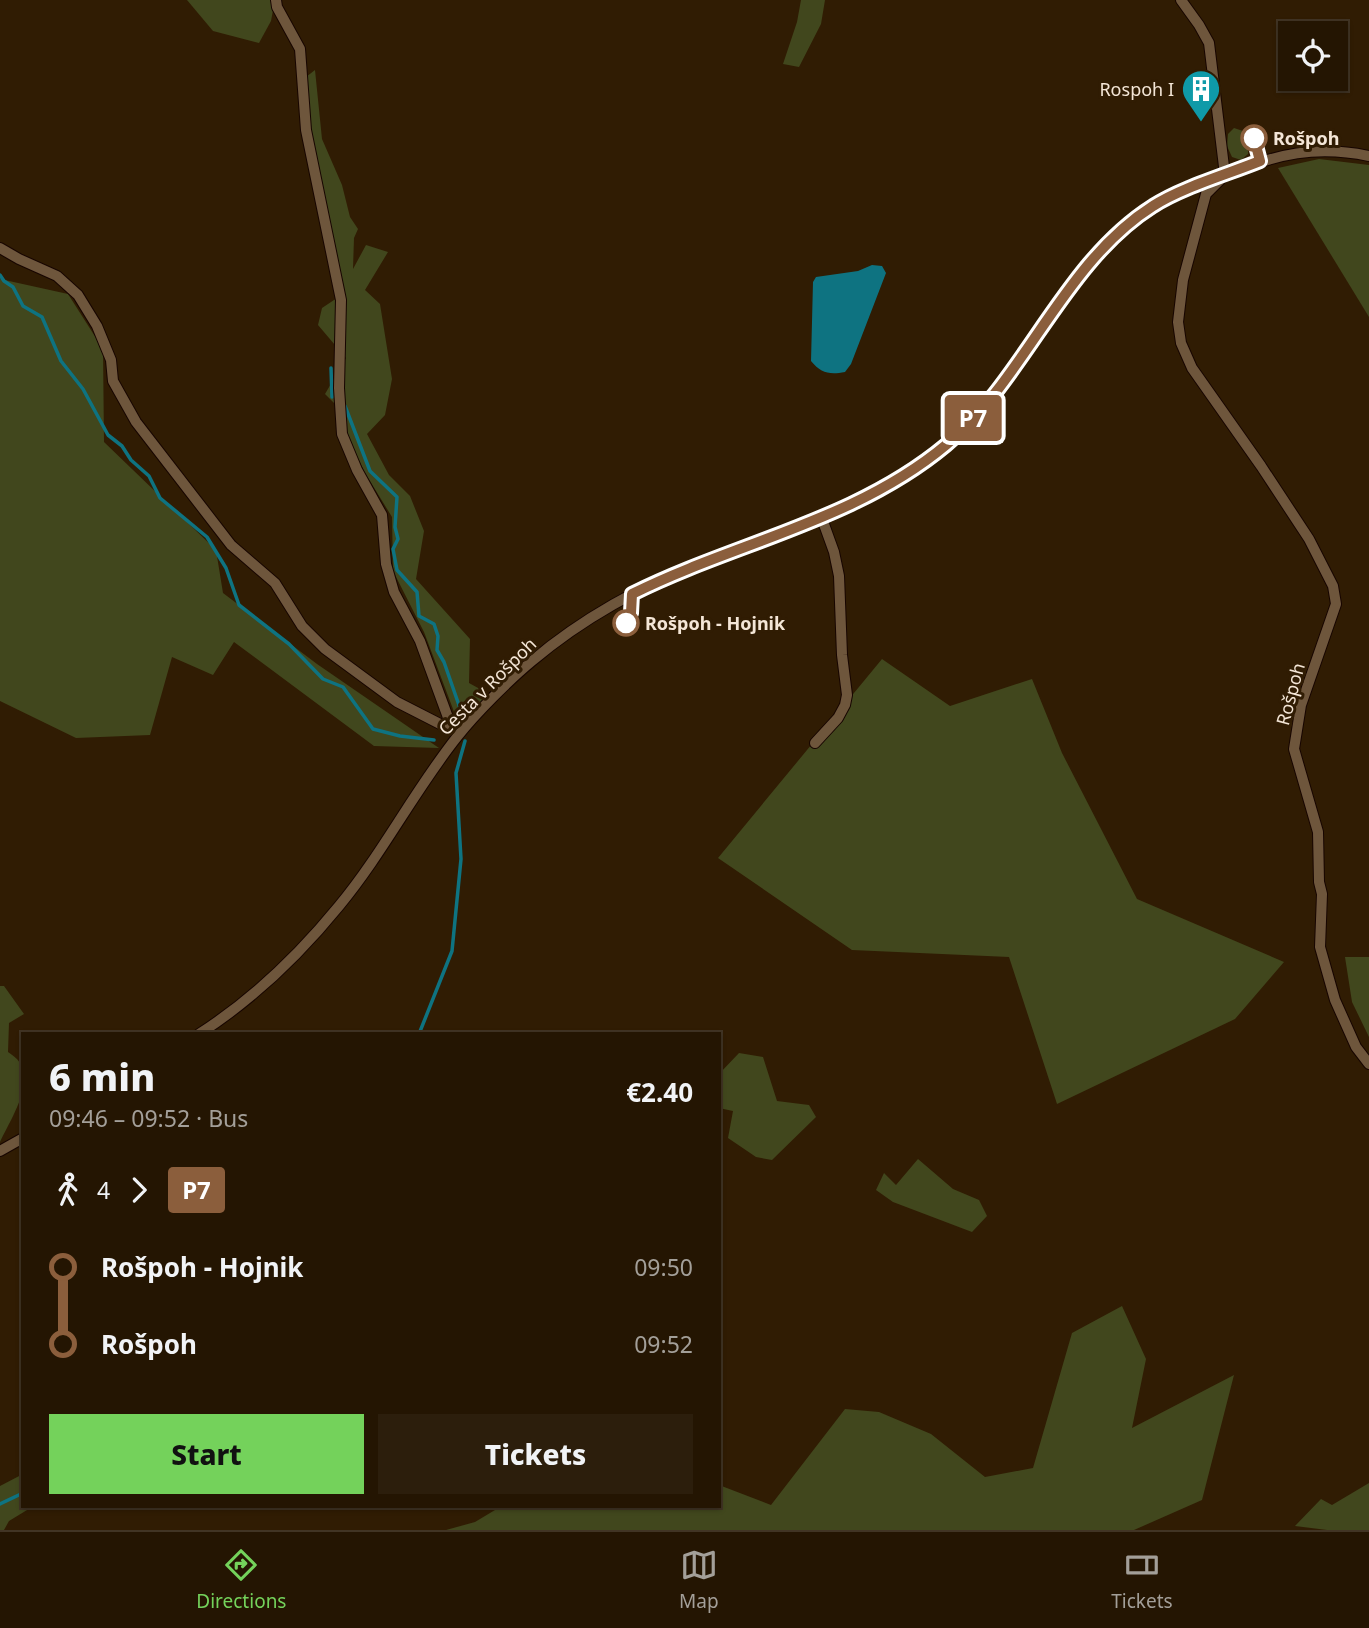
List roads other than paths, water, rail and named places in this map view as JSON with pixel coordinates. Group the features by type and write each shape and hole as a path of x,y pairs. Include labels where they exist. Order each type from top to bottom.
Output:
{"street":[{"path":"276,0 277,7 300,49 306,130 341,300 339,388 342,434 357,470 382,515 386,564 394,592 420,641 450,723 458,735"},
{"path":"1181,0 1209,43 1225,175"},
{"name":"Cesta v Rošpoh","path":"202,1032 235,1010 263,986 340,905 458,735 531,661 611,604 711,558 847,508 901,479 948,443 984,406 1086,269 1121,231 1153,205 1260,161 1318,149 1369,156"},
{"name":"Rošpoh","path":"1225,175 1206,194 1183,280 1178,322 1181,343 1192,368 1310,539 1333,586 1336,604 1301,705 1294,749 1318,832 1319,882 1322,894 1320,947 1335,1000 1356,1047 1369,1064"},
{"path":"0,247 57,276 78,295 97,326 111,360 113,381 136,422 231,545 275,583 302,626 325,649 397,702 442,725 450,723"},
{"path":"815,743 838,718 847,695 839,576 832,544 821,516"},
{"path":"0,1151 21,1139"}],"water":[{"path":"872,265 882,266 886,273 851,364 845,372 822,371 811,361 813,282 816,277 858,271"}],"waterway":[{"path":"0,275 13,287 23,306 42,317 61,361 83,389 108,435 122,446 131,460 149,476 160,498 207,537 226,568 239,605 289,644 323,679 343,687 373,729 434,740"},
{"path":"331,368 332,397"},
{"path":"345,406 370,471 397,497 395,527 398,539 393,549 397,570 417,592 419,616 434,624 438,636 437,650 444,662 461,711"},
{"path":"420,1032 452,951 461,859 456,773 465,741"},
{"path":"0,1504 21,1494"}],"place":[{"name":"Rospoh I","path":"1201,123"},
{"name":"Rošpoh","path":"1254,138"},
{"name":"Rošpoh - Hojnik","path":"626,623"}]}
